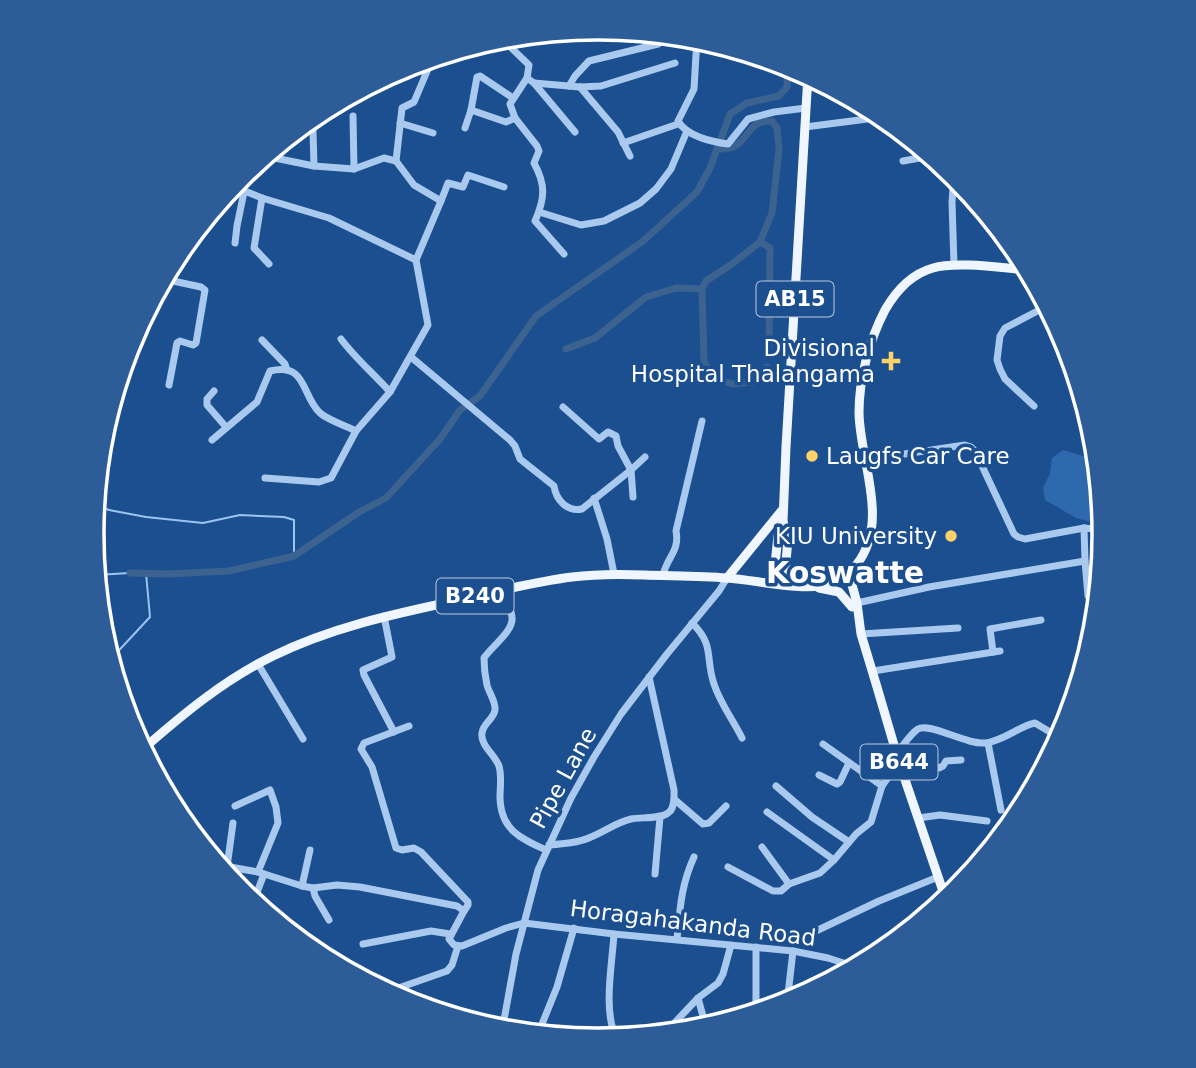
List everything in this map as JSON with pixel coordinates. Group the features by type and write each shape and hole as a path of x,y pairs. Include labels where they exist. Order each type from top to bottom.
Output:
{"main road":[{"name":"AB15","path":"773,583 784,508 807,87"},
{"path":"846,576 862,557 870,534 872,503 859,416 867,357 882,315 895,294 915,275 934,267 954,265 1015,269"},
{"path":"727,578 784,508"},
{"name":"AB15","path":"783,522 788,539 784,584"},
{"name":"B240","path":"151,742 193,706 258,664 316,638 384,616 571,577 663,575 812,586 829,584 846,576"},
{"name":"B644","path":"846,576 898,758 942,888"},
{"path":"812,586 839,592 854,605"}],"street":[{"path":"569,86 589,61 658,44"},
{"path":"511,48 529,69 527,78 510,104 515,118 539,151 534,163 544,187 535,221 564,254"},
{"path":"678,124 694,89 696,50"},
{"path":"534,83 601,86 675,63"},
{"path":"396,162 402,108 414,102 427,71"},
{"path":"465,128 477,77 480,76 513,98"},
{"path":"527,78 575,132"},
{"path":"580,87 618,132 629,156"},
{"path":"678,124 687,131 728,144 748,118 774,111 806,108"},
{"path":"471,110 506,122 515,118"},
{"path":"353,116 354,169"},
{"path":"805,127 866,119"},
{"path":"400,123 433,133"},
{"path":"623,143 678,124"},
{"path":"313,131 314,166"},
{"path":"539,212 581,225 604,221 640,203 656,190 671,169 687,131"},
{"path":"277,159 314,166 354,169 384,158 396,162 414,185 441,201"},
{"path":"903,161 918,158"},
{"path":"265,478 319,482 331,478 355,431 390,392 428,324 416,260 448,183 463,187 468,175 504,187"},
{"path":"236,243 244,191 329,218 416,260"},
{"path":"953,191 954,265"},
{"path":"262,198 254,248 269,264"},
{"path":"169,385 177,343 196,343 205,290 174,281"},
{"path":"1034,406 1005,379 997,360 1000,336 1004,328 1038,311"},
{"path":"341,339 352,355 390,392"},
{"path":"262,340 285,364 287,370"},
{"path":"411,358 515,446 520,458 554,486 555,494 574,511 582,509 645,457"},
{"path":"212,440 257,402 270,372 280,369 291,370 301,379 321,414 355,431"},
{"path":"214,391 207,399 207,405 226,427"},
{"path":"563,407 599,439 608,432 616,436 618,446 631,470 633,498"},
{"path":"663,575 665,565 676,549 676,531 702,421"},
{"path":"864,460 965,445 975,451 1014,534 1018,537 1025,539 1092,529"},
{"path":"594,498 607,539 614,574"},
{"path":"1084,528 1088,596"},
{"path":"854,605 929,587 1085,561"},
{"name":"Pipe Lane","path":"503,1018 516,954 538,870 547,847 594,757 621,714 727,578"},
{"path":"503,590 512,623 484,658 488,688 496,708 482,730 482,740 497,761 501,773 501,807 506,822 523,840 547,847 588,839 627,820 660,817 673,808 674,790 649,677"},
{"path":"384,616 392,657 363,670 394,732"},
{"path":"873,671 997,652 990,629 1041,620"},
{"path":"692,623 707,643 714,686 742,738"},
{"path":"861,634 958,628"},
{"path":"258,664 303,739"},
{"path":"728,867 774,891 781,891 789,884 820,873 871,821 882,786 918,729 926,726 960,739 981,743 1005,738 1026,725 1035,723 1050,732"},
{"path":"409,726 363,743 361,749 372,766 398,850 414,848 421,852 468,902 450,934 450,941 458,946 524,923"},
{"path":"988,743 1001,810"},
{"path":"822,744 882,786"},
{"path":"898,758 939,768 946,761 961,760"},
{"path":"819,775 840,782 849,763"},
{"path":"776,786 812,817 849,842"},
{"path":"235,806 270,790 276,807 278,823 256,890"},
{"path":"674,799 703,824 709,823 726,806"},
{"path":"767,812 834,860"},
{"path":"918,818 940,815 987,821"},
{"path":"655,874 660,817"},
{"path":"225,858 233,823"},
{"path":"762,847 789,884"},
{"path":"302,886 310,850"},
{"path":"677,939 681,893 694,857"},
{"path":"235,868 302,886 360,887 457,906 464,911"},
{"path":"816,931 938,877"},
{"path":"313,888 314,896 329,920"},
{"name":"Horagahakanda Road","path":"524,923 793,951 843,963"},
{"path":"542,1025 557,987 574,928"},
{"path":"363,944 431,931 450,934"},
{"path":"612,1028 609,1004 614,934"},
{"path":"674,1022 718,983 731,944"},
{"path":"402,987 447,971 452,965 458,946"},
{"path":"756,947 756,1002"},
{"path":"789,989 793,951"},
{"path":"698,998 703,1016"}],"shaded area":[{"path":"1063,450 1085,457 1092,522 1076,518 1045,500 1043,488 1050,473 1052,458"}],"waterway":[{"path":"130,573 229,571 294,556 359,512 386,498 440,439 460,410 480,396 536,316 642,242 697,192 710,168 730,114 747,103 779,96 787,87 787,78"},
{"path":"566,349 595,338 646,297 676,288 702,289 706,281 760,242 772,213 779,150 777,128 772,121 759,123 737,145 717,149"},
{"path":"760,242 770,248 769,347"},
{"path":"702,289 704,362 716,379 732,384 752,382 765,377 767,367"},
{"path":"105,508 146,517 203,523 240,515 284,517 294,520 294,556"},
{"path":"106,574 130,573"},
{"path":"119,651 150,617 146,573"}],"place":[{"name":"Divisional Hospital Thalangama","path":"891,361"},
{"name":"Laugfs Car Care","path":"812,456"},
{"name":"KIU University","path":"951,536"}],"district":[{"name":"Koswatte","path":"845,572"}]}
